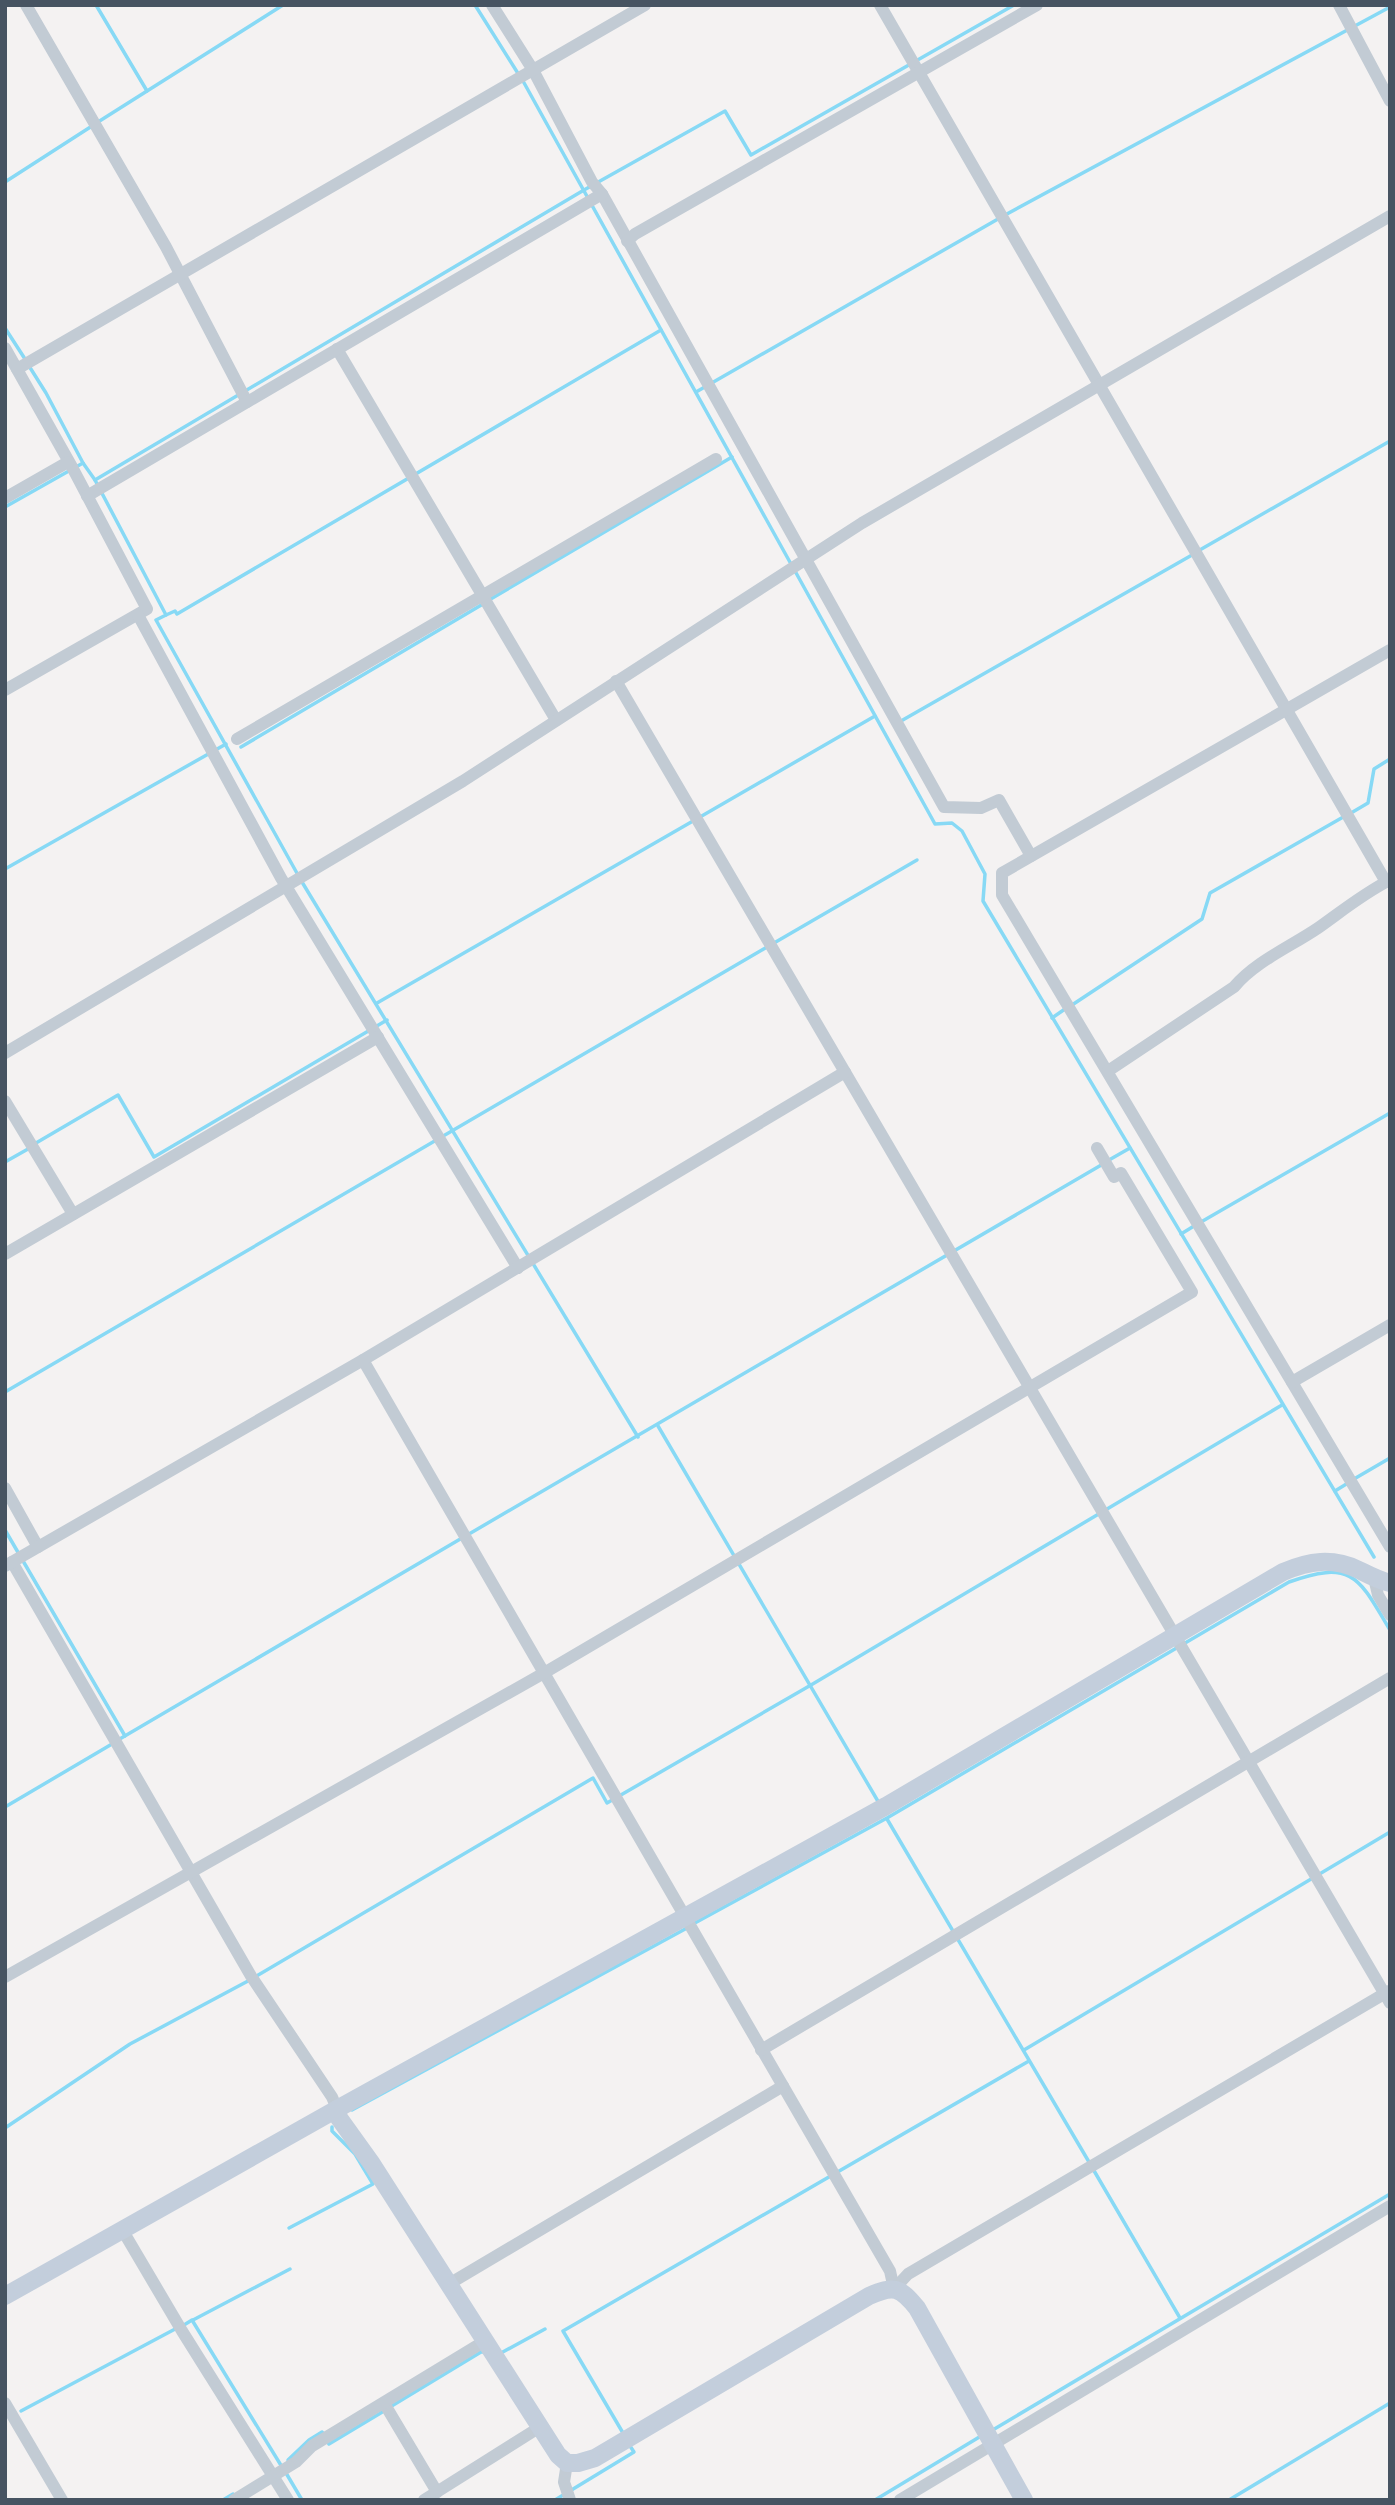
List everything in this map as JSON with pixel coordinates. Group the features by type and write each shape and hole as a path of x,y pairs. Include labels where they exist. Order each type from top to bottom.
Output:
{"street":[{"path":"26,5 179,274 244,396"},
{"path":"492,5 524,74 594,193 627,241 709,384 797,563 898,724 944,807 981,808 999,800 1031,856"},
{"path":"24,364 645,5"},
{"path":"880,5 1347,815 1388,881 1351,902 1318,927 1245,974 1234,987 1108,1071"},
{"path":"627,241 915,66 1037,5"},
{"path":"1339,5 1390,101"},
{"path":"96,492 244,396 337,349 594,193"},
{"path":"5,1053 463,781 797,563 1099,383 1390,216"},
{"path":"5,348 24,364 71,466 96,492 147,609 5,690"},
{"path":"337,349 556,720"},
{"path":"237,739 485,601 716,459"},
{"path":"5,498 71,466"},
{"path":"138,615 211,753 296,881 374,1031 439,1137 526,1263"},
{"path":"1390,650 1002,873 1002,895 1390,1547"},
{"path":"616,681 1314,1875 1388,1996 908,2274 894,2289"},
{"path":"5,1254 374,1031"},
{"path":"568,2495 567,2463 558,2455 372,2164 339,2118 337,2109 253,1979 119,1750 14,1561 363,1360 845,1072"},
{"path":"5,1101 73,1214"},
{"path":"5,1978 544,1673 1192,1292 1121,1173 1114,1178 1102,1156"},
{"path":"1292,1382 1390,1325"},
{"path":"363,1360 890,2270 894,2289"},
{"path":"5,1488 38,1547"},
{"path":"5,2296 337,2109 688,1923 882,1809 1179,1643 1283,1572 1305,1563 1342,1563 1383,1581 1378,1595 1390,1615"},
{"path":"761,2050 1390,1678"},
{"path":"449,2284 783,2086"},
{"path":"900,2500 988,2437 1390,2206"},
{"path":"123,2231 182,2331 281,2472 288,2500"},
{"path":"567,2463 595,2458 869,2296 894,2289 904,2292 917,2308 1024,2500"},
{"path":"234,2500 281,2472 312,2446 490,2349"},
{"path":"5,2403 62,2500"},
{"path":"387,2407 437,2492"},
{"path":"424,2500 540,2427"}],"waterway":[{"path":"96,5 147,91"},
{"path":"98,122 283,5"},
{"path":"475,5 519,75"},
{"path":"95,480 584,190 725,111 751,155 1014,5"},
{"path":"1005,215 1390,7"},
{"path":"523,81 791,564"},
{"path":"5,182 92,126"},
{"path":"696,392 998,219"},
{"path":"5,328 25,359"},
{"path":"166,615 175,611 177,614 661,330"},
{"path":"29,366 95,480 166,615 156,620 298,875"},
{"path":"1198,551 1390,441"},
{"path":"489,600 732,457"},
{"path":"5,507 83,463"},
{"path":"901,721 1192,555"},
{"path":"795,571 935,824 952,823 962,831 985,874 983,901 1374,1557"},
{"path":"241,747 483,604"},
{"path":"700,817 875,716"},
{"path":"5,869 226,744"},
{"path":"1351,813 1368,803 1374,769 1390,759"},
{"path":"1072,1005 1202,919 1210,893 1345,816"},
{"path":"377,1003 693,821"},
{"path":"774,943 917,860"},
{"path":"302,882 638,1437"},
{"path":"5,1392 767,947"},
{"path":"1052,1018 1065,1009"},
{"path":"36,1143 118,1095 154,1157 387,1020"},
{"path":"1201,1222 1390,1113"},
{"path":"1109,1160 1130,1148"},
{"path":"5,1162 28,1149"},
{"path":"469,1534 1103,1164"},
{"path":"1181,1234 1194,1226"},
{"path":"5,2128 130,2044 248,1981 593,1778 607,1803 1282,1405"},
{"path":"658,1426 879,1803"},
{"path":"1354,1479 1390,1458"},
{"path":"1335,1491 1348,1483"},
{"path":"5,1530 125,1736"},
{"path":"118,1740 462,1538"},
{"path":"693,1924 887,1818 1289,1582 1327,1572 1341,1573 1352,1578 1370,1597 1390,1630"},
{"path":"5,1807 112,1744"},
{"path":"887,1819 1089,2162"},
{"path":"1024,2050 1390,1832"},
{"path":"352,2110 687,1928"},
{"path":"623,2433 563,2331 1029,2061"},
{"path":"289,2228 373,2184 355,2154 332,2131 332,2127"},
{"path":"1093,2169 1180,2318"},
{"path":"991,2431 1390,2194"},
{"path":"193,2320 290,2269"},
{"path":"184,2325 192,2320 282,2467"},
{"path":"21,2411 177,2328"},
{"path":"501,2353 545,2329"},
{"path":"390,2407 481,2352 486,2352"},
{"path":"1229,2500 1390,2403"},
{"path":"288,2460 322,2432 329,2444 384,2411"},
{"path":"875,2500 981,2436"},
{"path":"555,2500 634,2452 628,2443"},
{"path":"286,2473 302,2500"},
{"path":"223,2500 233,2494"}]}
